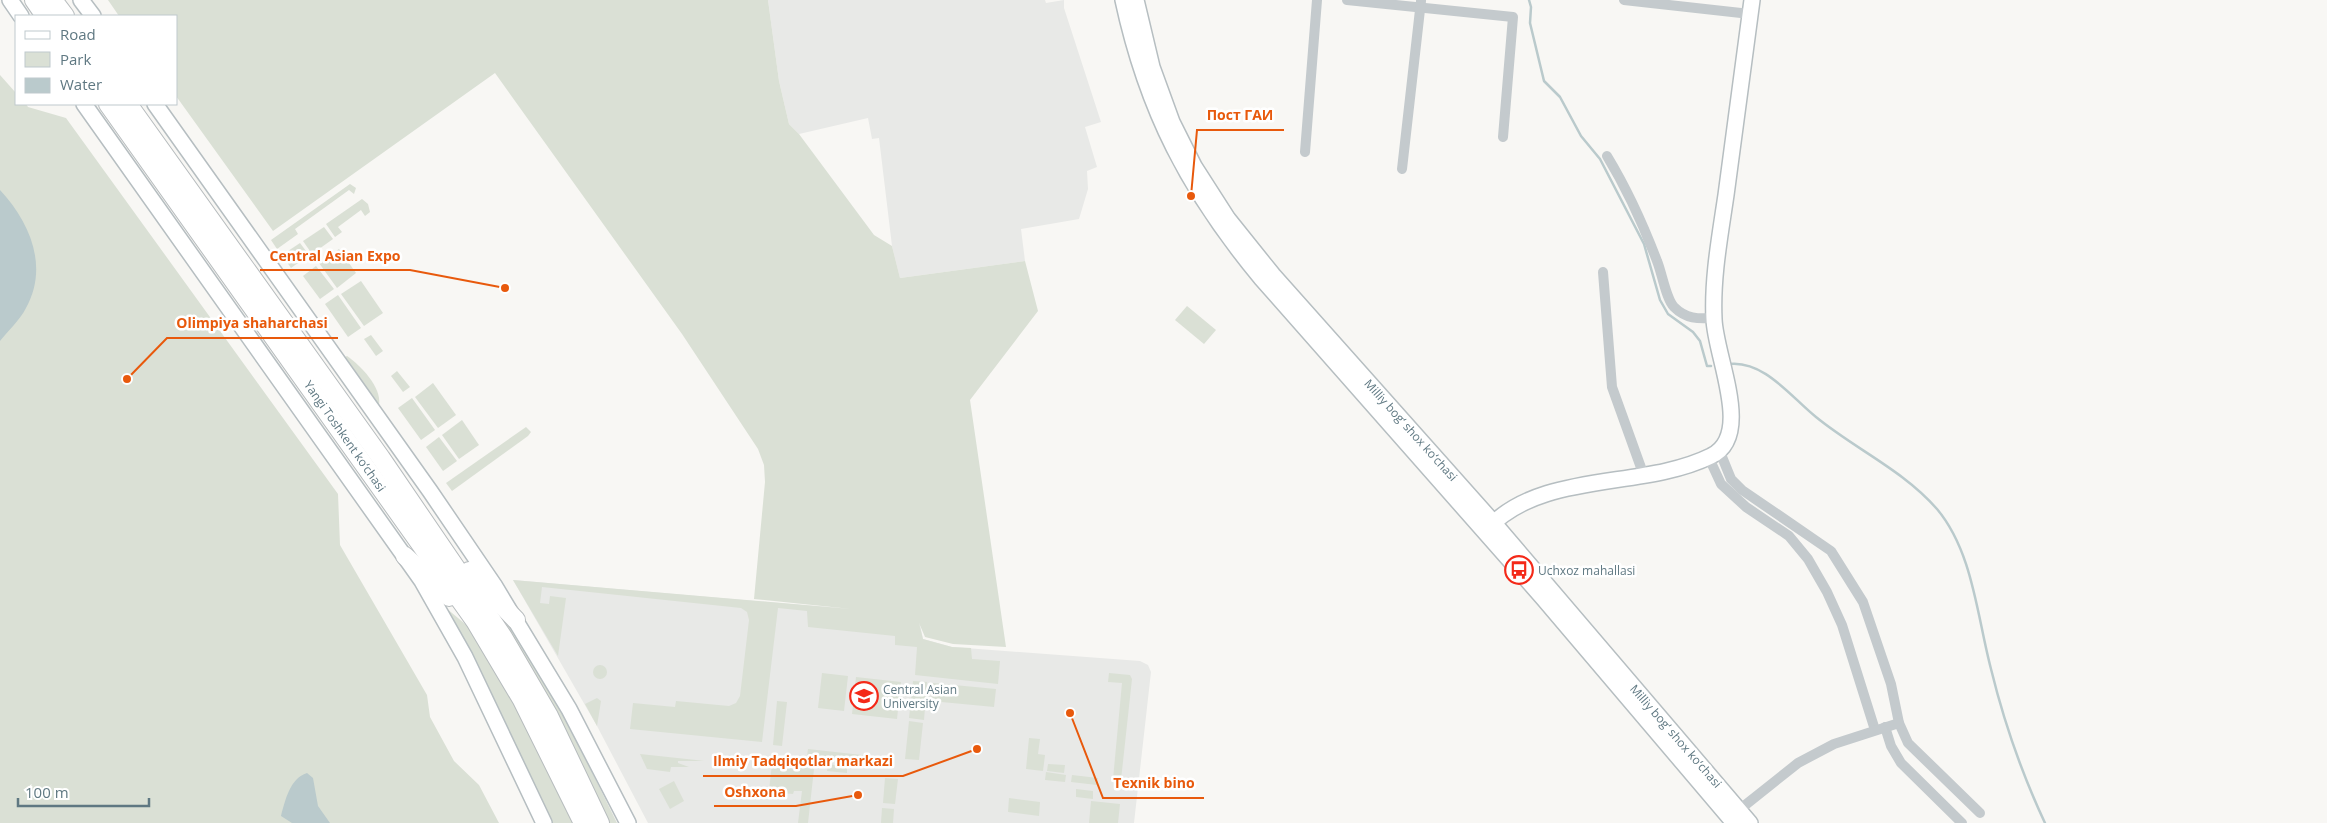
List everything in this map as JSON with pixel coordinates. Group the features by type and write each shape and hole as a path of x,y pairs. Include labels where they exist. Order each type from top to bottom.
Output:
{"highway":[{"path":"34,0 44,15"},
{"path":"53,0 64,15"},
{"name":"Yangi Toshkent ko‘chasi","path":"109,105 535,689 600,823"},
{"name":"Yangi Toshkent ko‘chasi","path":"129,105 435,536"},
{"path":"435,536 480,616"},
{"path":"435,536 516,620"},
{"path":"406,556 480,616"},
{"name":"Yangi Toshkent ko‘chasi","path":"480,616 583,823"}],"main road":[{"path":"10,0 20,15"},
{"path":"81,0 92,15"},
{"name":"Milliy bog‘ shox ko‘chasi","path":"1122,0 1133,45 1150,99 1188,177 1214,218 1261,278 1489,526"},
{"name":"Milliy bog‘ shox ko‘chasi","path":"1136,0 1152,67 1172,122 1194,166 1219,207 1273,275 1736,816 1750,823"},
{"path":"1489,526 1508,512 1546,492 1644,476 1714,455 1730,435 1732,424 1731,407 1715,340 1716,266 1751,7"},
{"path":"85,105 406,556 465,657 544,823"},
{"path":"156,105 430,490 516,620 569,710 628,823"}],"street":[{"path":"1305,152 1317,0"},
{"path":"1347,0 1421,3 1513,17 1503,137"},
{"path":"1624,0 1751,7"},
{"path":"1402,169 1421,3"},
{"path":"1607,156 1646,231 1665,279 1668,297 1674,307 1693,320 1714,318"},
{"path":"1603,272 1612,387 1644,476"},
{"path":"1714,455 1731,479 1742,490 1831,551 1863,602 1891,684 1899,723 1908,743 1980,813"},
{"path":"1714,455 1721,484 1746,507 1789,536 1808,559 1827,592 1842,625 1880,729 1901,763 1962,823"},
{"path":"1736,816 1798,763 1834,744 1899,723"}],"shaded area":[{"path":"768,0 1045,0 1046,3 1064,0 1064,8 1101,122 1085,127 1097,167 1087,171 1088,189 1079,219 1021,229 1025,261 900,278 892,246 879,138 872,139 868,118 799,134 789,124 779,81"},
{"name":"Central Asian University","path":"513,580 918,615 923,639 952,647 1140,661 1148,665 1151,672 1134,823 648,823 597,726"}],"green space":[{"path":"108,0 768,0 779,81 789,124 799,134 874,235 892,246 900,278 1025,261 1038,311 970,400 1006,647 953,644 925,637 919,623 923,639 952,647 971,648 972,659 1000,661 998,684 915,675 917,647 895,645 895,636 808,627 807,611 778,608 762,742 630,729 633,703 675,707 676,701 729,706 736,703 740,696 749,620 747,612 741,608 542,587 540,603 549,604 550,596 566,598 558,656 513,580 851,609 754,599 765,482 764,465 758,449 682,334 495,73 273,231 178,99 178,15 118,15"},
{"path":"0,75 15,92 15,105 27,105 66,118 338,494 340,545 427,695 430,717 454,761 479,785 499,823 0,823"},
{"path":"350,184 356,188 354,194 349,190 295,229 298,234 277,249 271,240"},
{"path":"362,199 368,204 370,212 365,216 361,210 338,227 342,232 335,237 326,224"},
{"path":"324,227 333,239 312,254 303,241"},
{"path":"300,243 309,255 291,268 282,255"},
{"path":"339,249 356,273 337,288 319,263"},
{"path":"316,266 334,289 320,299 303,276"},
{"path":"361,281 383,313 364,326 341,294"},
{"path":"338,295 361,328 348,337 325,304"},
{"path":"1187,306 1216,330 1204,344 1175,320"},
{"path":"371,335 383,351 376,356 364,339"},
{"path":"347,356 364,371 374,384 379,398 379,405 345,357"},
{"path":"397,371 410,387 403,392 391,376"},
{"path":"433,383 456,415 438,428 415,397"},
{"path":"412,398 435,430 421,440 398,408"},
{"path":"462,420 479,445 459,459 442,435"},
{"path":"526,427 531,432 528,436 452,491 446,483"},
{"path":"439,437 457,461 443,471 426,447"},
{"path":"446,608 470,628 518,709 573,823 550,823"},
{"path":"502,617 511,623 560,707 617,823 609,823 559,717"},
{"path":"597,665 603,665 607,672 603,679 597,679 593,675 593,669"},
{"path":"822,673 848,676 844,711 818,708"},
{"path":"1109,673 1130,675 1132,679 1121,780 1113,779 1122,683 1108,682"},
{"path":"856,677 901,682 897,719 852,714"},
{"path":"913,681 927,682 924,720 909,718"},
{"path":"933,683 996,689 994,707 931,701"},
{"path":"597,698 601,701 597,726 585,704"},
{"path":"777,701 787,702 782,746 773,745"},
{"path":"909,721 923,723 919,760 905,759"},
{"path":"1029,738 1040,739 1038,754 1045,755 1043,771 1026,769"},
{"path":"808,749 871,756 870,763 807,756"},
{"path":"640,754 704,761 678,761 678,763 689,767 671,767 670,772 647,769"},
{"path":"772,764 794,769 795,767 814,769 808,823 798,823 802,791 794,791 793,794 780,793 779,790 769,790"},
{"path":"828,764 847,767 847,773 827,771"},
{"path":"1048,764 1065,765 1064,773 1047,771"},
{"path":"1046,772 1066,775 1065,782 1045,780"},
{"path":"1072,775 1098,778 1097,785 1071,782"},
{"path":"885,778 898,779 895,804 883,803"},
{"path":"674,781 684,801 670,809 659,789"},
{"path":"1076,789 1093,791 1093,799 1076,797"},
{"path":"1009,798 1040,802 1039,816 1008,812"},
{"path":"1091,801 1120,804 1118,823 1089,823"},
{"path":"882,808 894,809 893,823 881,823"}],"water":[{"path":"0,190 20,216 27,231 36,261 36,277 33,292 26,308 0,341"},
{"path":"307,773 313,778 318,806 330,823 292,823 281,816 292,785"}],"waterway":[{"path":"1529,0 1531,7 1530,23 1544,81 1560,97 1581,136 1600,159 1644,244 1660,300 1668,314 1693,332 1700,341 1707,366 1711,366"},
{"path":"1729,364 1742,364 1754,368 1776,382 1831,429 1894,471 1924,495 1949,526 1959,545 1972,585 1991,669 2008,728 2021,767 2045,823"}],"place":[{"name":"Пост ГАИ","path":"1191,196"},
{"name":"Central Asian Expo","path":"505,288"},
{"name":"Olimpiya shaharchasi","path":"127,379"},
{"name":"Uchxoz mahallasi","path":"1519,570"},
{"name":"Central Asian University","path":"864,696"},
{"name":"Texnik bino","path":"1070,713"},
{"name":"Ilmiy Tadqiqotlar markazi","path":"977,749"},
{"name":"Oshxona","path":"858,795"}]}
